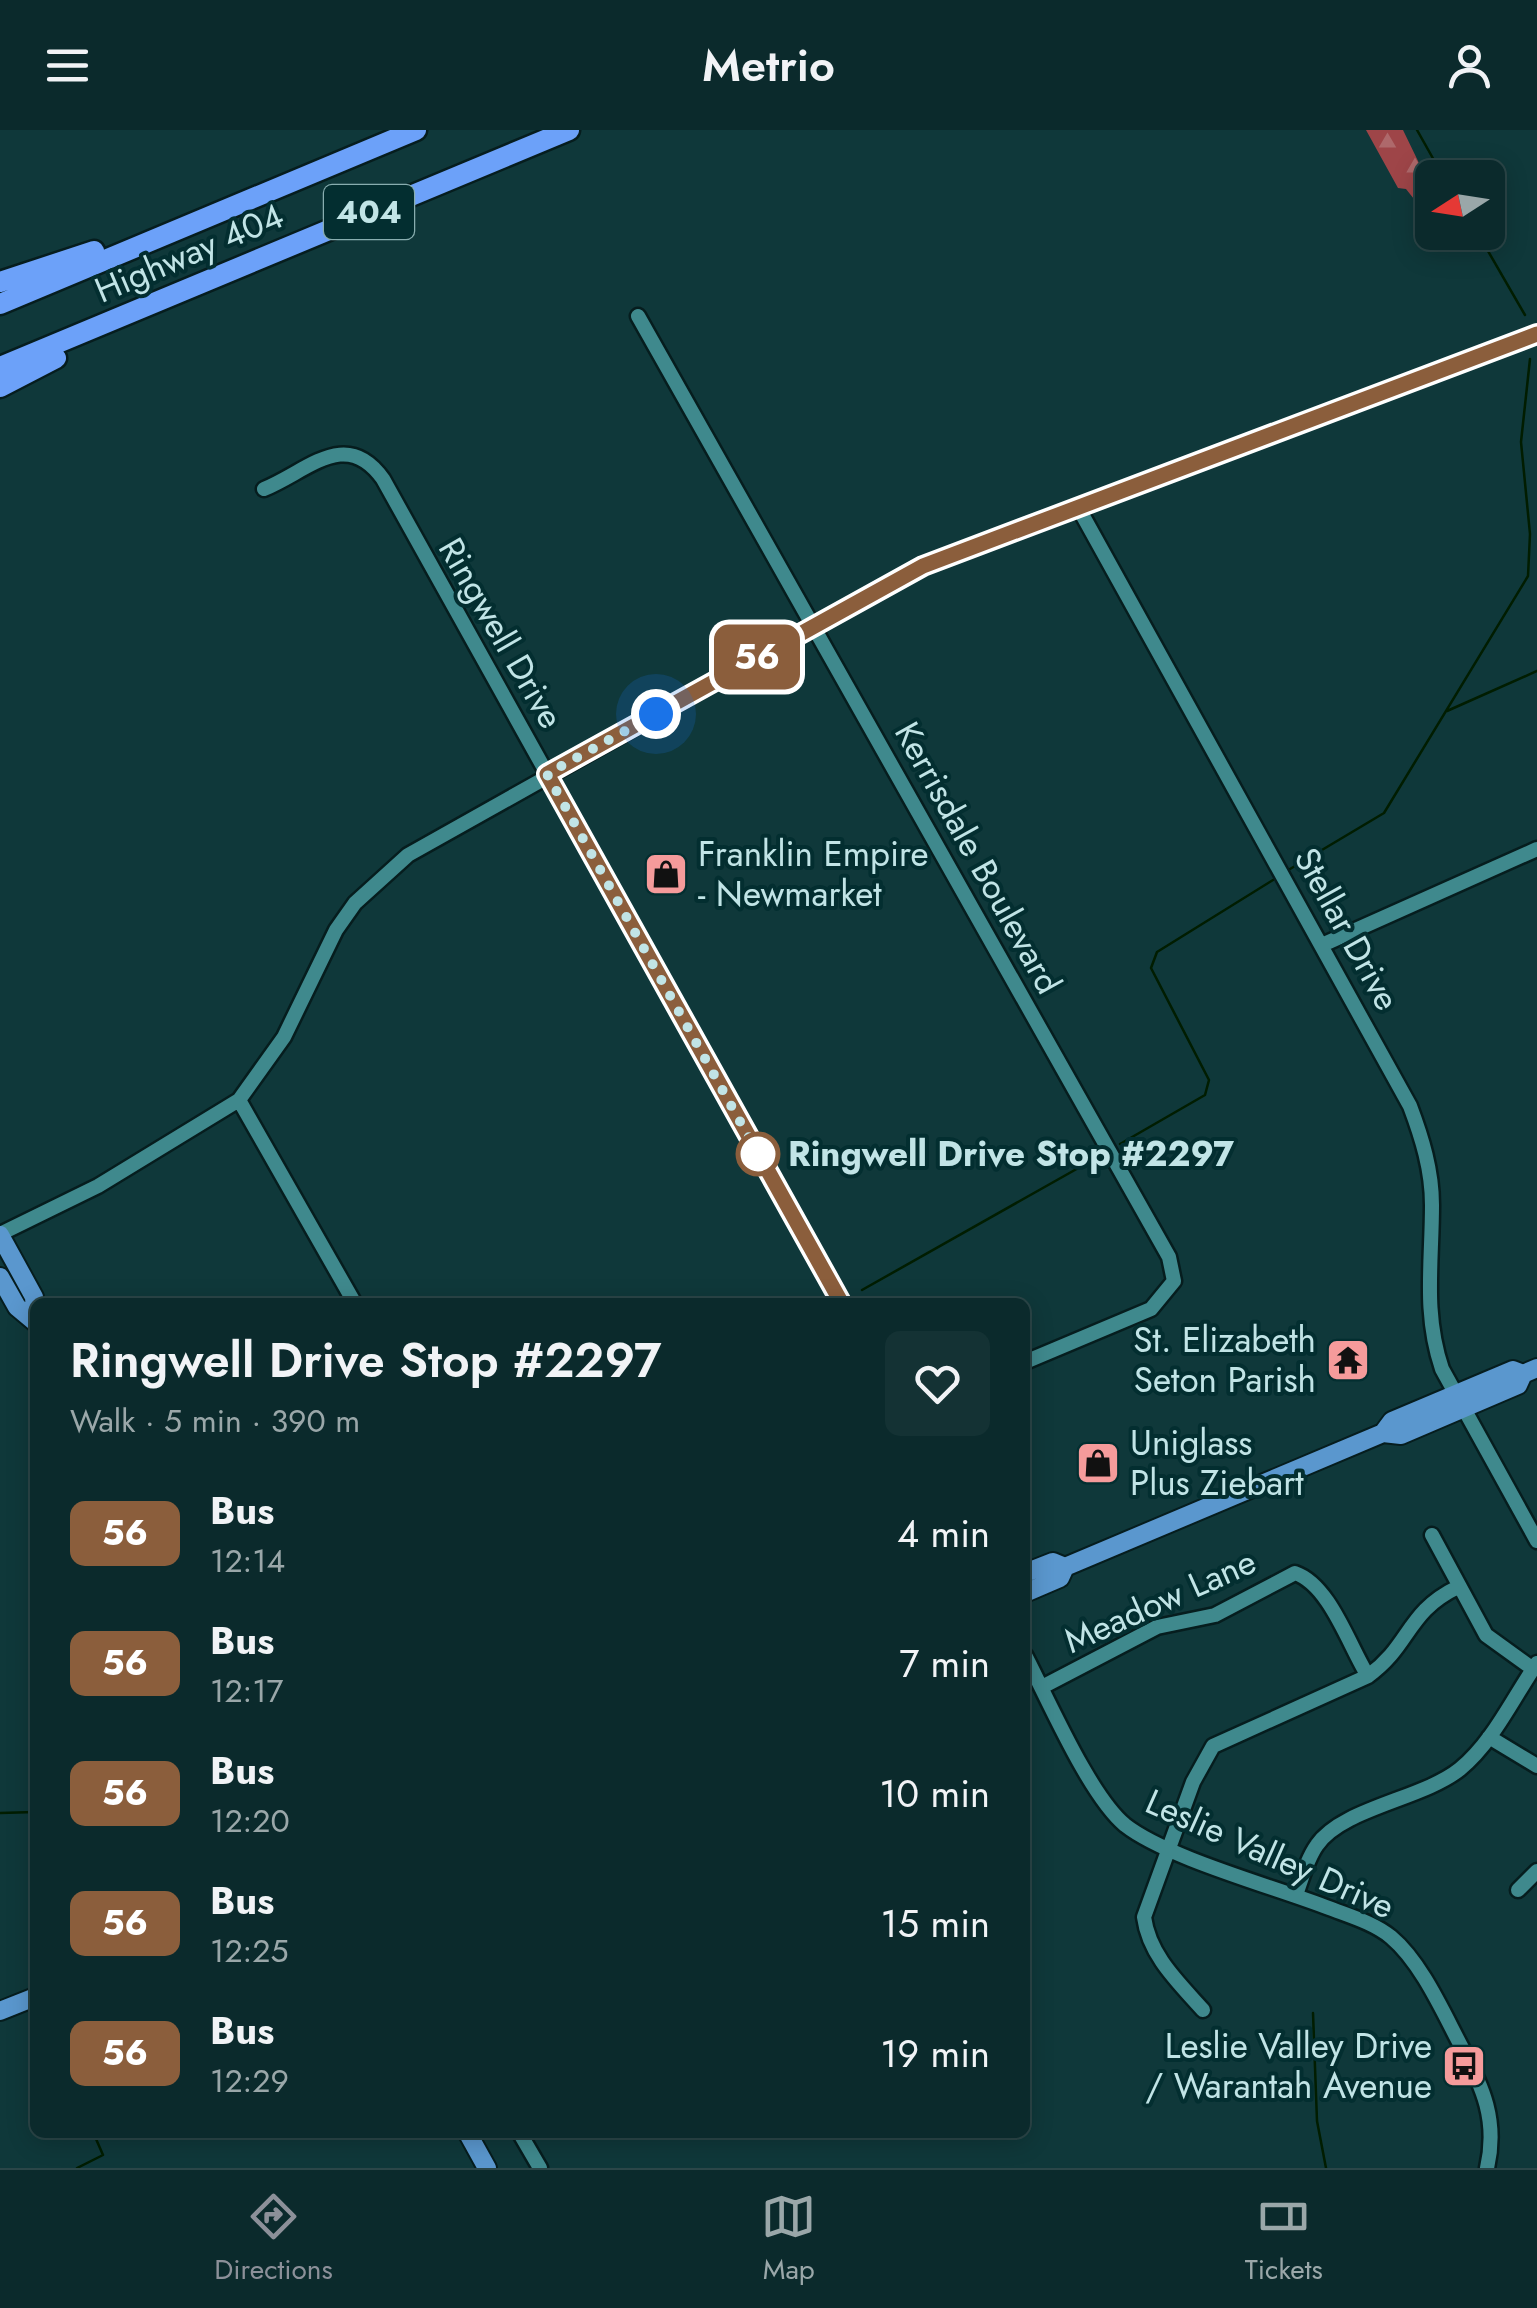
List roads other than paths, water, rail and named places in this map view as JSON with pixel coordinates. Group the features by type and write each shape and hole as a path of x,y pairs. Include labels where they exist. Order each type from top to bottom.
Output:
{"highway":[{"name":"Highway 404","path":"0,304 416,130"},
{"name":"Highway 404","path":"0,367 569,130"},
{"path":"0,282 119,242 154,237"},
{"path":"0,387 148,316 170,297"}],"main road":[{"path":"0,1234 34,1298"},
{"path":"0,1277 17,1307 30,1318"},
{"path":"1030,1572 1053,1562 1065,1566 1383,1433 1392,1421 1460,1401 1513,1370 1530,1371"},
{"path":"1030,1591 1060,1578 1065,1566"},
{"path":"0,2011 30,1999"},
{"path":"470,2138 487,2168"}],"street":[{"name":"Kerrisdale Boulevard","path":"638,316 1172,1270 1170,1290 1151,1308 1030,1360"},
{"path":"0,1234 98,1186 238,1100 284,1038 336,930 355,902 408,855 923,566 1537,334"},
{"name":"Ringwell Drive","path":"264,488 336,454 350,453 372,465 839,1298"},
{"name":"Stellar Drive","path":"1078,508 1400,1086 1422,1142 1432,1205 1428,1323 1442,1369 1537,1541"},
{"path":"1322,945 1537,849"},
{"path":"238,1100 352,1298"},
{"path":"1296,1895 1319,1841 1342,1825 1436,1785 1460,1768 1489,1736 1535,1666 1486,1635 1432,1535"},
{"name":"Meadow Lane","path":"1042,1687 1157,1627 1215,1615 1295,1573 1309,1579 1323,1597 1368,1676"},
{"path":"1203,2010 1172,1975 1146,1935 1144,1917 1193,1782 1213,1746 1368,1676 1385,1664 1430,1601 1458,1587"},
{"name":"Leslie Valley Drive","path":"1030,1664 1103,1800 1123,1823 1169,1848 1375,1928 1406,1955 1480,2082 1491,2124 1488,2168"},
{"path":"1489,1736 1537,1766"},
{"path":"1518,1890 1537,1870"},
{"path":"523,2138 540,2168"}],"waterway":[{"path":"1417,130 1434,160"},
{"path":"1487,250 1525,315"},
{"path":"1290,869 1384,813 1528,576 1530,534 1521,442 1530,359"},
{"path":"1447,711 1537,671"},
{"path":"1120,1144 1205,1095 1209,1080 1151,968 1157,952 1273,880"},
{"path":"862,1290 1089,1162"},
{"path":"0,1813 30,1812"},
{"path":"1313,2013 1317,2121 1326,2168"},
{"path":"77,2168 103,2155 96,2138"}],"place":[{"name":"Franklin Empire - Newmarket","path":"666,874"},
{"name":"Ringwell Drive Stop #2297","path":"758,1154"},
{"name":"St. Elizabeth Seton Parish","path":"1348,1360"},
{"name":"Uniglass Plus Ziebart","path":"1098,1463"},
{"name":"Leslie Valley Drive / Warantah Avenue","path":"1464,2066"}]}
